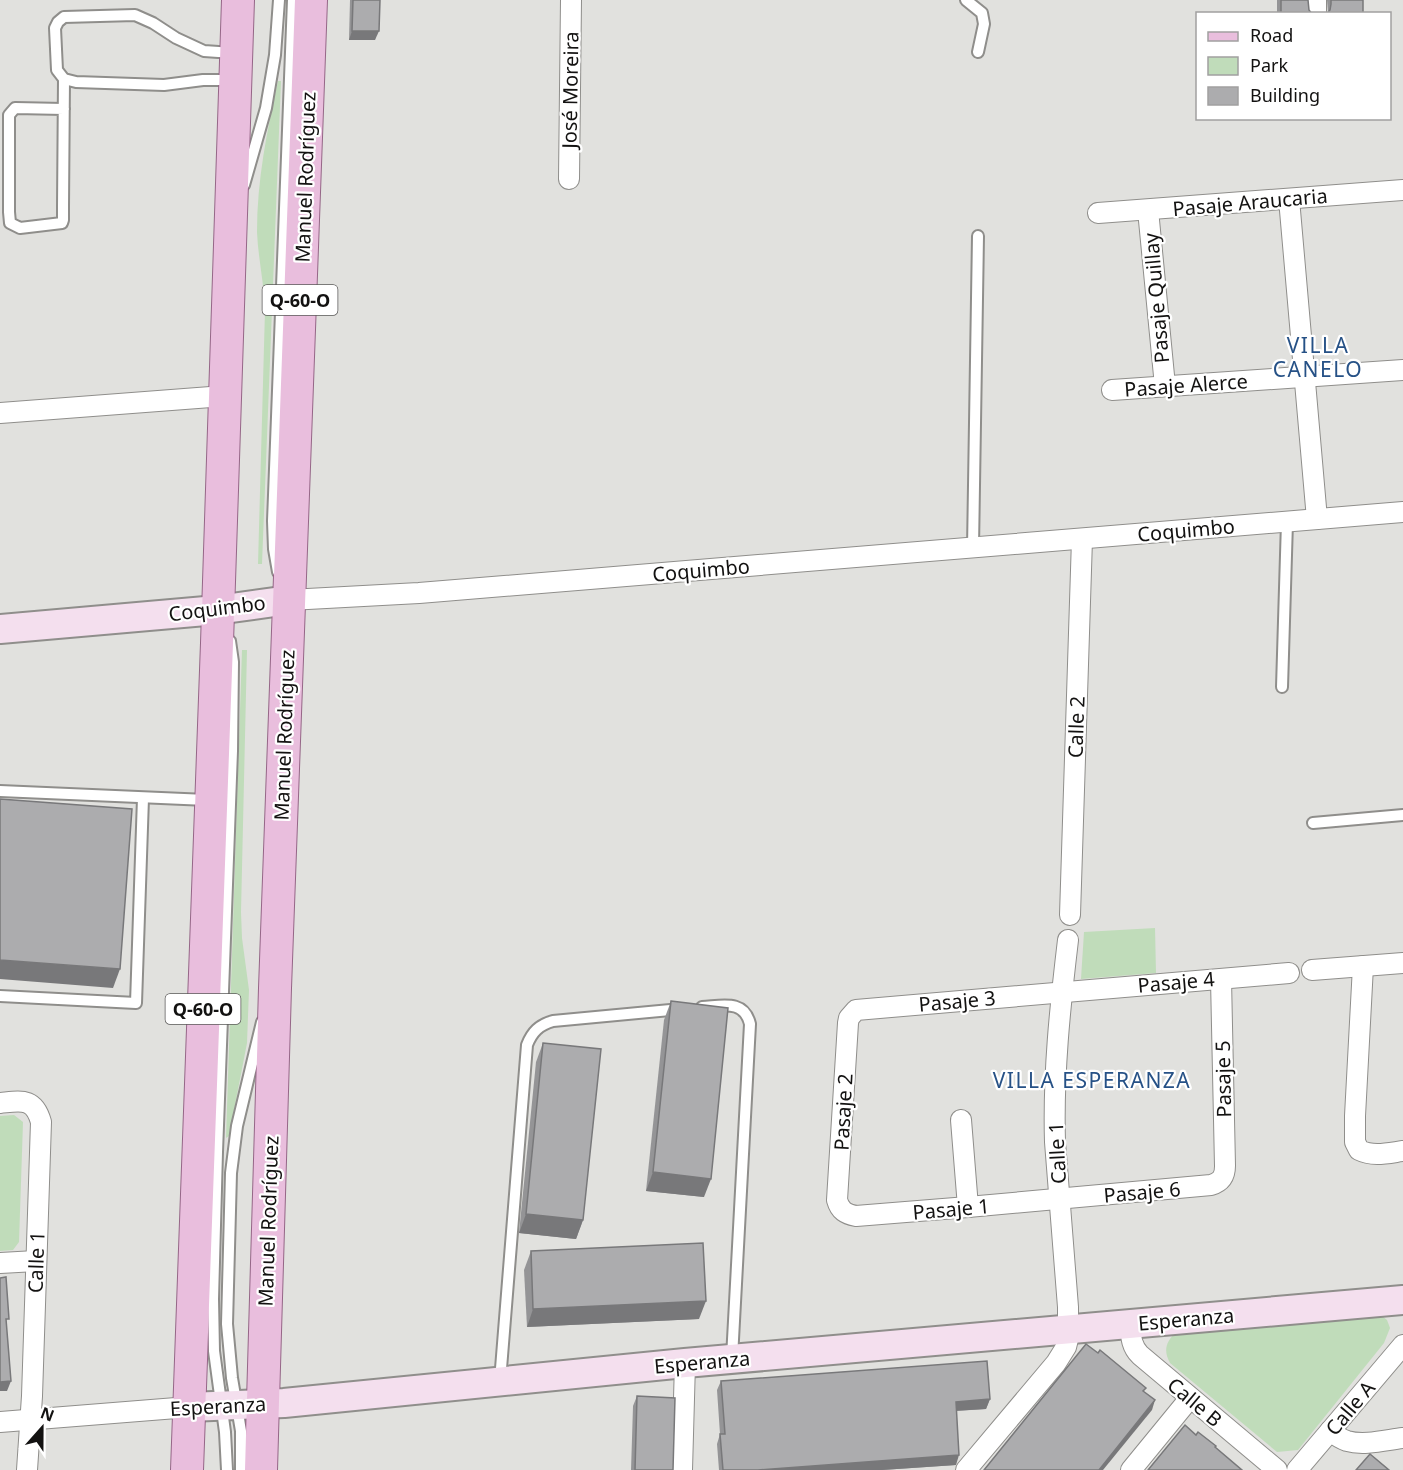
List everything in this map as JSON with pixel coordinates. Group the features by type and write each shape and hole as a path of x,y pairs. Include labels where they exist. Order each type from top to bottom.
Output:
{"main road":[{"name":"Q-60-O","path":"187,1470 238,0"},
{"name":"Manuel Rodríguez","path":"261,1470 240,1405 275,988 312,0"}],"street":[{"name":"José Moreira","path":"569,179 571,0"},
{"name":"Pasaje Araucaria","path":"1098,213 1403,190"},
{"path":"1289,199 1317,519"},
{"name":"Pasaje Quillay","path":"1148,210 1164,387"},
{"name":"Pasaje Alerce","path":"1113,390 1403,370"},
{"path":"0,413 224,396"},
{"name":"Coquimbo","path":"0,629 217,610 289,600 419,593 1403,512"},
{"name":"Calle 2","path":"1070,915 1082,539"},
{"name":"Calle 1","path":"1068,940 1055,1071 1054,1115 1068,1330"},
{"path":"1312,970 1403,963"},
{"path":"1363,966 1355,1142 1359,1150 1371,1154 1403,1151"},
{"name":"Pasaje 4","path":"1062,992 1289,973"},
{"name":"Pasaje 5","path":"1221,979 1226,1166 1222,1178"},
{"name":"Pasaje 3","path":"852,1013 861,1009 1062,992"},
{"name":"Pasaje 2","path":"843,1211 837,1200 848,1023 852,1013"},
{"name":"Calle 1","path":"0,1103 22,1101 30,1103 38,1112 41,1122 27,1470"},
{"path":"960,1120 969,1208"},
{"name":"Pasaje 6","path":"1059,1199 1211,1185 1222,1178"},
{"name":"Pasaje 1","path":"843,1211 856,1216 1059,1199"},
{"path":"0,1263 36,1261"},
{"name":"Esperanza","path":"0,1422 240,1405 1403,1300"},
{"name":"Calle B","path":"1130,1324 1135,1350 1277,1470"},
{"path":"966,1470 1056,1363 1066,1347 1068,1330"},
{"name":"Calle A","path":"1297,1470 1403,1345"},
{"path":"682,1470 686,1363"},
{"path":"1131,1470 1190,1398"},
{"path":"1330,1431 1349,1442 1368,1443 1403,1438"}],"lane":[{"path":"229,250 237,212 266,108 275,55 279,0"},
{"path":"289,600 275,561 273,521 293,0"},
{"path":"966,0 982,13 984,24 978,52"},
{"path":"64,109 15,108 9,115 9,212 10,223 14,226 20,228 62,223 63,220 64,109 64,79 57,70 55,28 64,17 135,15 153,23 176,38 235,66"},
{"path":"64,79 76,82 164,85 203,80 235,66"},
{"path":"973,548 978,236"},
{"path":"1282,687 1287,522"},
{"path":"217,610 230,642 234,662 217,1152 214,1351 240,1405 241,1470"},
{"path":"0,791 211,800"},
{"path":"0,996 136,1003 143,798"},
{"path":"1313,823 1403,815"},
{"path":"500,1382 527,1046 530,1036 536,1029 553,1021 728,1005 737,1006 744,1011 750,1024 732,1359"},
{"path":"227,1470 225,1432 240,1405"}],"green space":[{"path":"278,81 281,81 262,564 258,564 265,310 257,213 263,156"},
{"path":"242,650 247,650 241,912 249,990 247,1043 229,1136 226,1138"},
{"path":"1155,928 1156,973 1081,979 1084,932"},
{"path":"14,1115 23,1122 19,1242 13,1250 0,1251 0,1116"},
{"path":"1382,1316 1387,1320 1390,1328 1384,1343 1298,1450 1277,1452 1170,1363 1166,1350 1170,1339 1176,1332"}],"building":[{"path":"353,0 380,0 379,31 352,31"},
{"path":"1281,0 1308,0 1310,12 1281,12"},
{"path":"1331,0 1363,0 1363,12 1328,12"},
{"path":"0,799 132,809 120,969 0,960"},
{"path":"671,1001 728,1008 711,1179 653,1172"},
{"path":"543,1043 601,1049 583,1220 526,1214"},
{"path":"703,1243 706,1301 533,1309 531,1251"},
{"path":"6,1277 9,1319 6,1319 11,1381 0,1382 0,1278"},
{"path":"1086,1344 1098,1353 1100,1350 1146,1388 1143,1391 1155,1400 1099,1470 984,1470"},
{"path":"987,1361 990,1399 956,1402 959,1455 758,1470 723,1470 720,1434 725,1434 721,1381"},
{"path":"637,1396 675,1398 673,1470 635,1470"},
{"path":"1185,1425 1196,1435 1198,1432 1216,1446 1242,1470 1148,1470"},
{"path":"1370,1454 1389,1470 1356,1470"}],"district":[{"name":"VILLA CANELO","path":"1318,357"},
{"name":"VILLA ESPERANZA","path":"1092,1080"}]}
